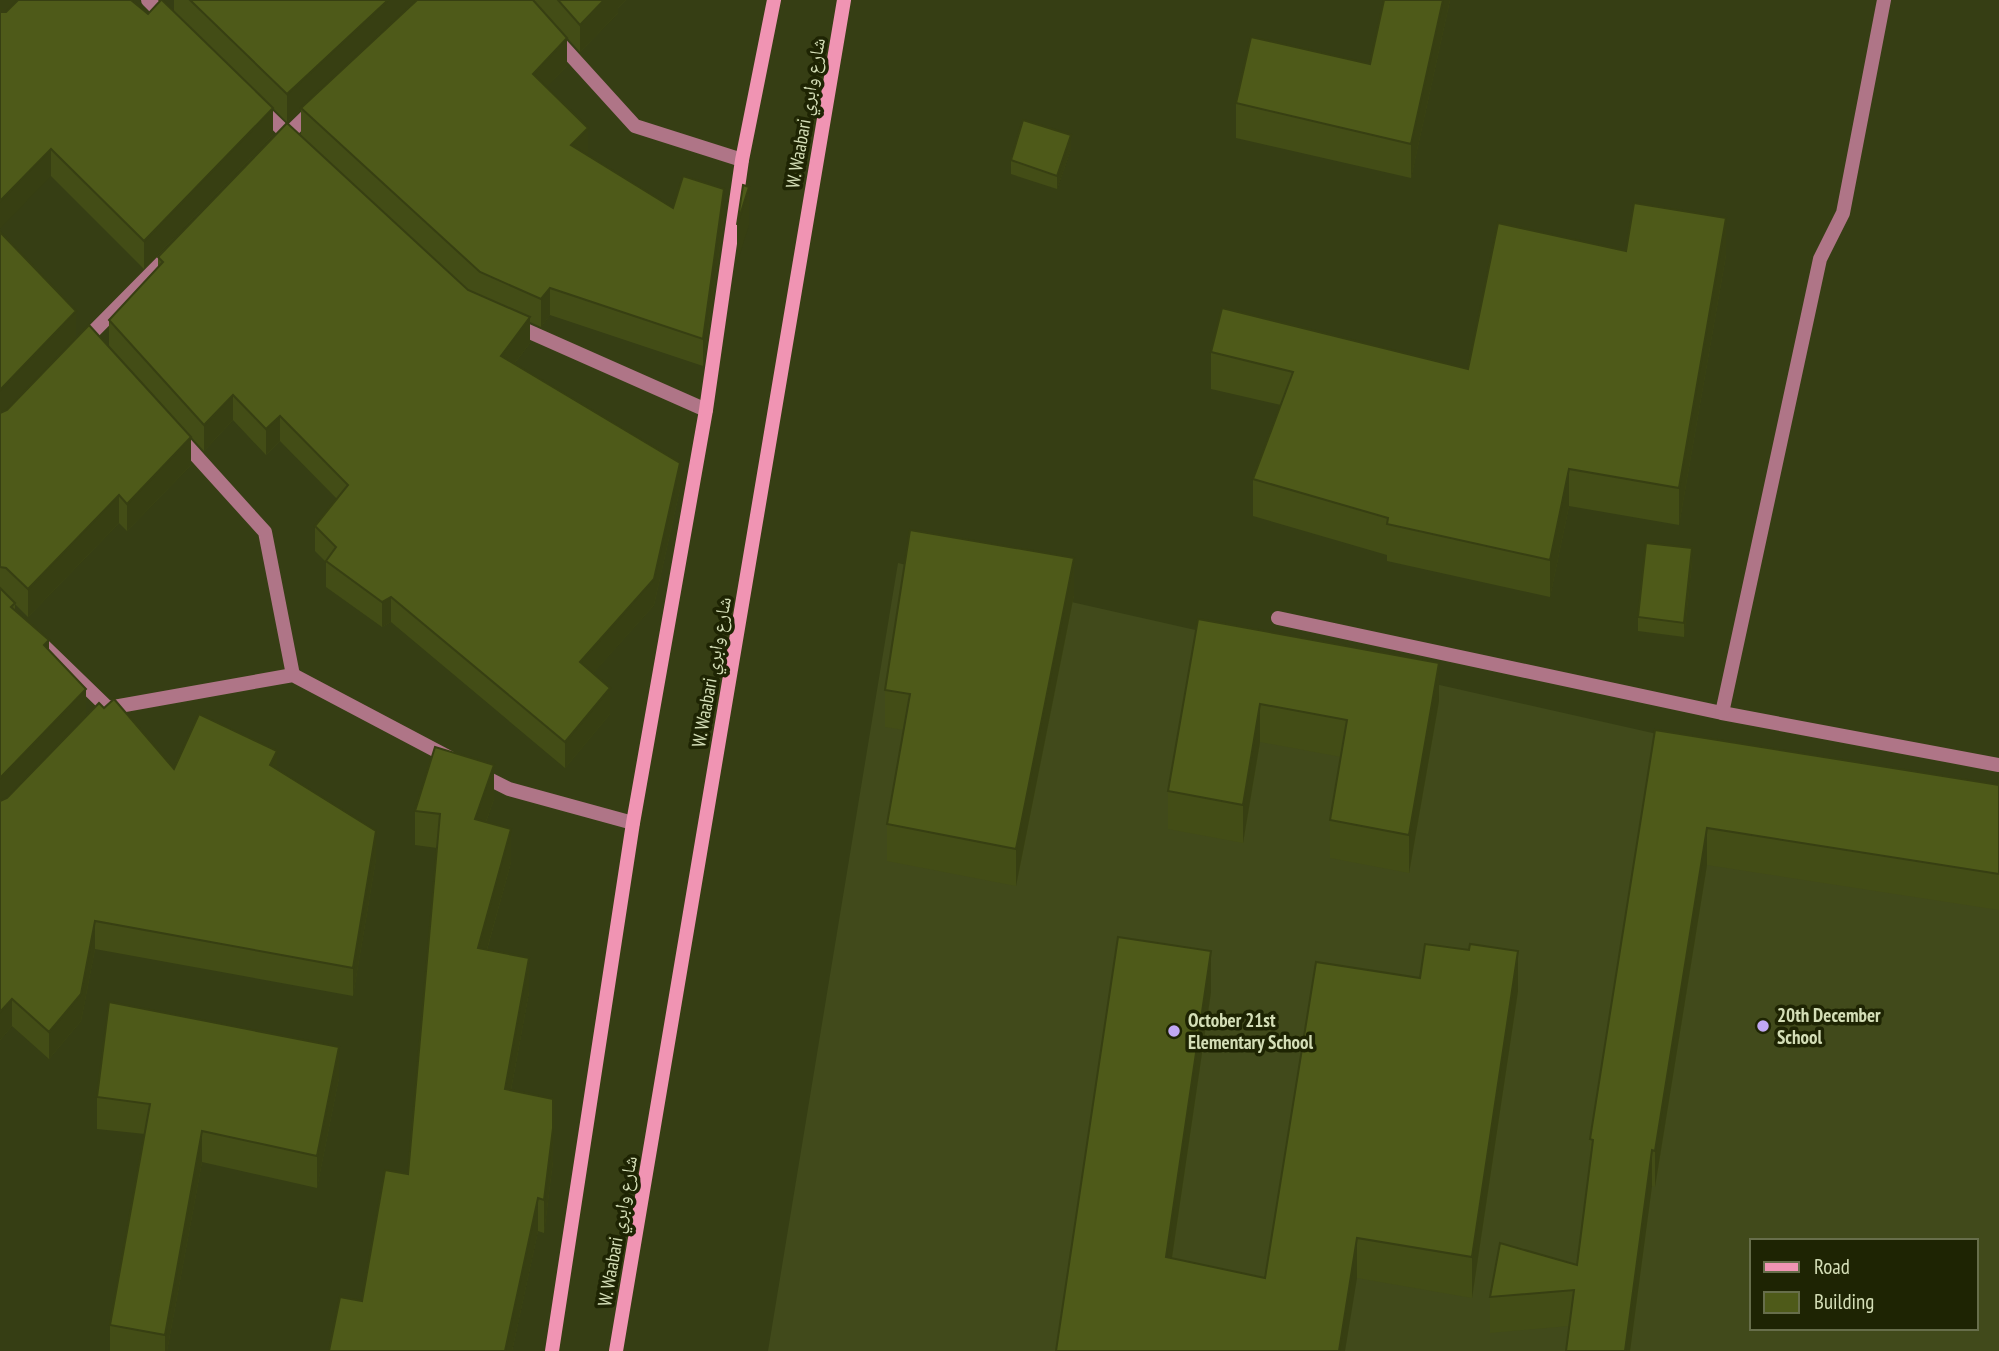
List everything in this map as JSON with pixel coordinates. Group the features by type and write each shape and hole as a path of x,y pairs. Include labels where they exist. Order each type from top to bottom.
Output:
{"main road":[{"path":"552,1351 633,822 706,410 741,160 774,0"},
{"name":"W. Waabari شارع وابري","path":"616,1351 844,0"}],"street":[{"path":"148,0 178,29"},
{"path":"1722,713 1820,259 1843,213 1884,0"},
{"path":"546,29 635,126 741,160"},
{"path":"247,96 307,153"},
{"path":"268,154 326,99"},
{"path":"71,356 183,240"},
{"path":"501,319 706,410"},
{"path":"172,429 265,532 293,675"},
{"path":"1278,618 1722,713 1999,765"},
{"path":"29,632 108,708"},
{"path":"90,726 108,708 293,675 509,789 633,822"}],"shaded area":[{"name":"October 21st Elementary School","path":"898,563 1999,811 1999,1351 768,1351"}],"building":[{"path":"18,0 131,0 148,14 162,0 273,108 144,241 51,149 0,201 0,12 6,12"},
{"path":"190,0 388,0 287,94"},
{"path":"417,0 533,0 567,38 533,74 588,128 571,145 673,208 683,176 724,189 703,339 550,288 541,299 480,272 301,108"},
{"path":"558,0 604,0 580,25"},
{"path":"1384,0 1443,0 1411,144 1236,103 1251,37 1370,64"},
{"path":"1023,120 1071,135 1057,176 1011,160"},
{"path":"287,123 468,290 530,317 501,356 680,463 654,579 580,662 610,688 565,742 391,597 382,602 326,561 336,547 315,526 348,485 280,416 266,429 233,395 204,425 109,320 163,262 158,257"},
{"path":"743,185 749,187 737,225"},
{"path":"1634,203 1726,218 1679,488 1569,469 1550,560 1387,524 1388,518 1253,479 1293,372 1211,352 1222,308 1468,369 1498,223 1626,251"},
{"path":"0,232 76,311 0,390"},
{"path":"89,325 191,437 127,504 119,495 28,589 6,568 0,567 0,413 7,410"},
{"path":"910,530 1074,558 1016,849 887,824 910,694 885,690"},
{"path":"1646,543 1692,548 1684,623 1638,617"},
{"path":"0,588 15,603 11,607 49,640 44,645 86,689 0,778"},
{"path":"1198,619 1439,663 1409,835 1330,820 1347,720 1260,704 1243,805 1168,791"},
{"path":"114,699 174,769 199,714 277,751 270,765 376,831 353,968 95,921 81,994 49,1032 12,999 0,1012 0,801 7,798 99,703 104,708"},
{"path":"1655,730 1999,785 1999,874 1707,828 1655,1151 1652,1150 1625,1351 1566,1351 1574,1290 1490,1297 1500,1243 1577,1265 1593,1140 1590,1139"},
{"path":"435,747 494,765 475,819 511,829 478,948 529,958 505,1089 553,1099 553,1128 544,1200 538,1198 505,1351 329,1351 340,1297 362,1301 385,1170 408,1174 440,814 415,811"},
{"path":"1118,937 1211,951 1166,1257 1265,1278 1316,962 1420,978 1425,944 1469,950 1470,944 1518,951 1472,1257 1357,1238 1339,1351 1056,1351"},
{"path":"109,1002 339,1047 317,1156 202,1131 165,1335 110,1325 150,1104 97,1097"}],"place":[{"name":"20th December School","path":"1763,1026"},
{"name":"October 21st Elementary School","path":"1174,1031"}]}
